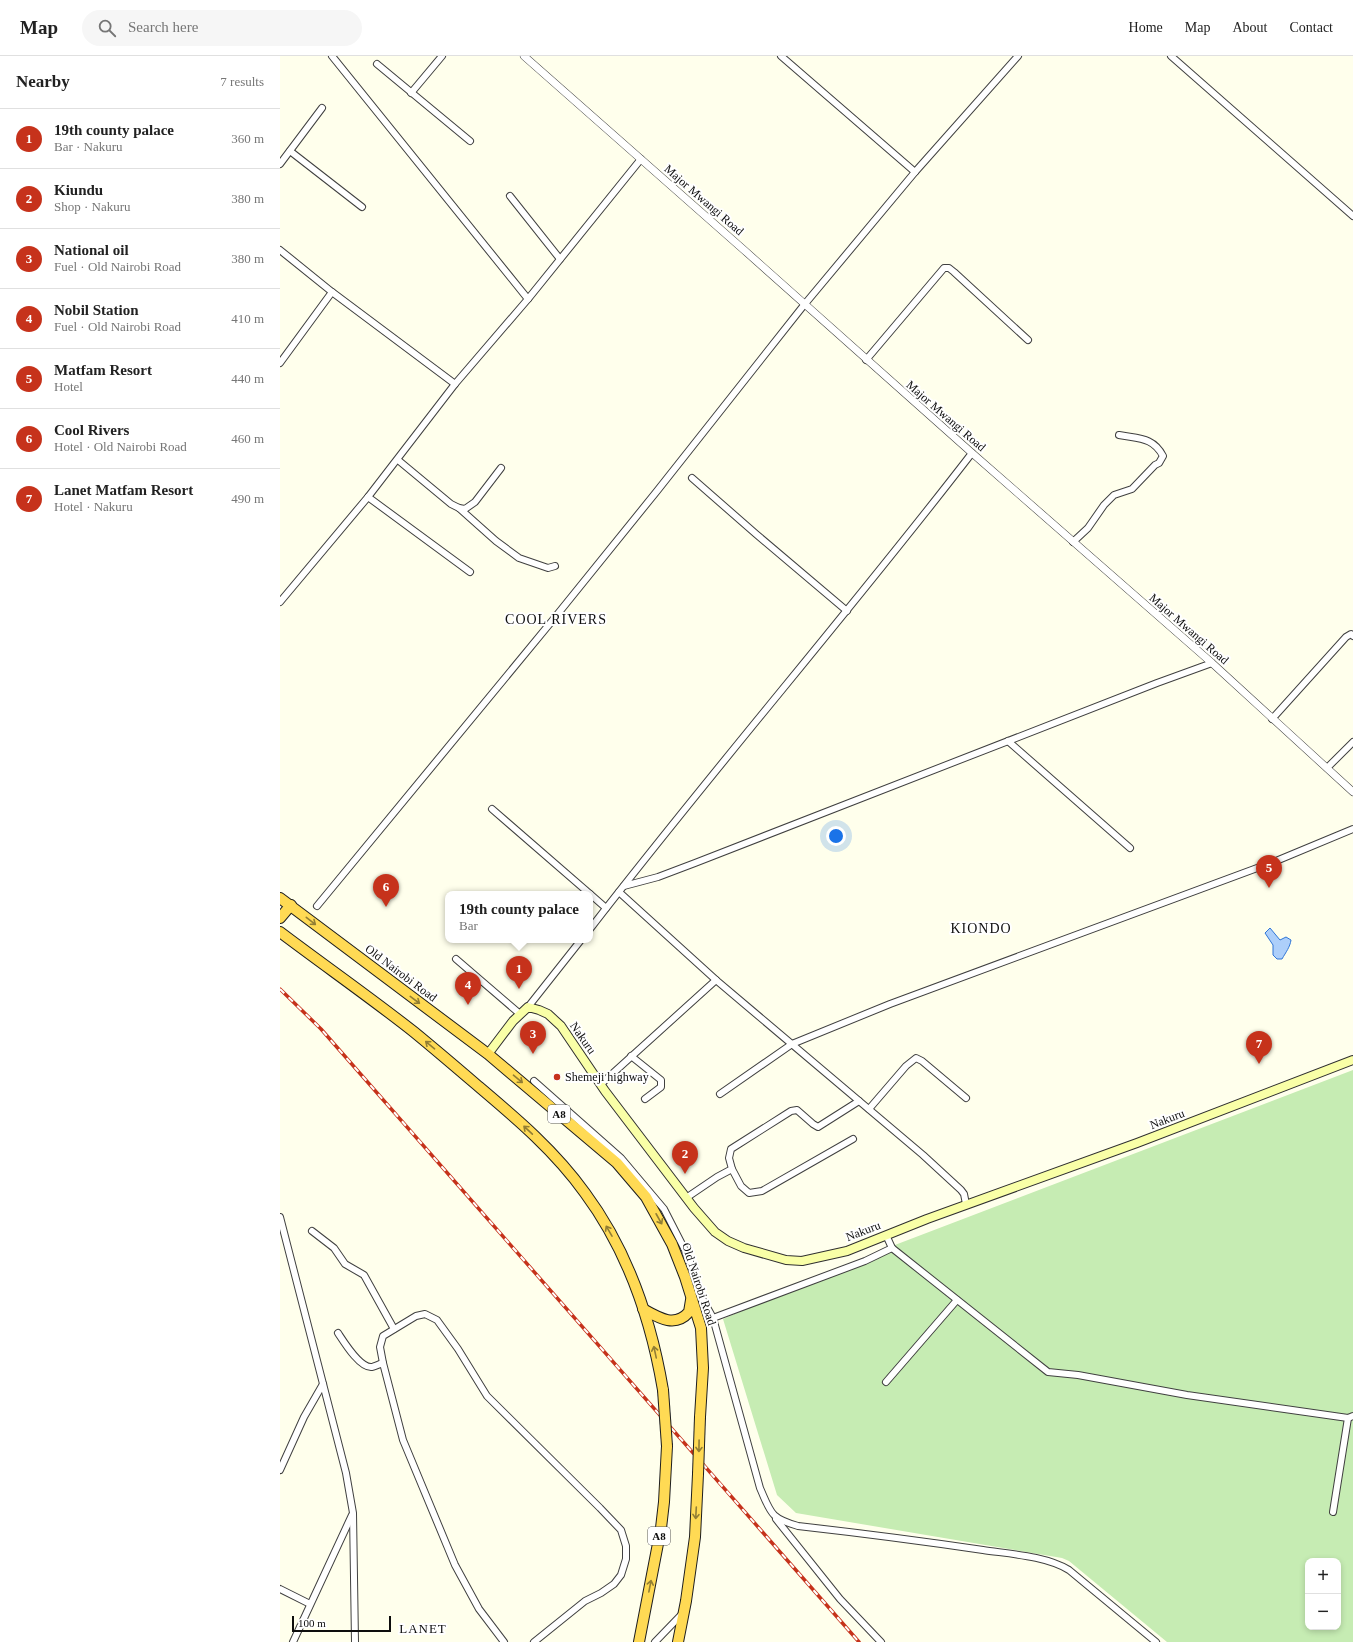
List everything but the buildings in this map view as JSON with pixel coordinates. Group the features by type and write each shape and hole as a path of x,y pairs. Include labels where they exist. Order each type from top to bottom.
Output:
{"highway":[{"name":"Old Nairobi Road","path":"280,898 488,1054 617,1163 646,1197 672,1244 683,1270 701,1328 703,1368 695,1538 679,1639"},
{"path":"280,918 291,905"},
{"name":"A8","path":"280,932 414,1032 527,1128 574,1178 602,1220 625,1261 644,1309 653,1339 663,1390 667,1446 661,1528 639,1642"},
{"path":"644,1309 668,1321 678,1320 689,1312 691,1298"}],"main road":[{"path":"488,1054 513,1021 528,1007"},
{"name":"Nakuru","path":"528,1007 548,1014 561,1026 605,1091 686,1198 715,1232 728,1241 744,1248 786,1260 802,1261 847,1251 966,1204 1137,1143 1353,1060"}],"street":[{"path":"332,56 528,299"},
{"path":"411,94 442,56"},
{"path":"782,56 915,172"},
{"path":"316,906 552,621 804,305 915,172 1018,56"},
{"path":"1171,56 1353,216"},
{"name":"Major Mwangi Road","path":"526,57 866,360 1212,663 1353,792"},
{"path":"377,64 411,94 470,141"},
{"path":"280,164 322,108"},
{"path":"290,150 362,207"},
{"path":"280,602 368,497 455,384 528,299 640,159"},
{"path":"510,196 560,259"},
{"path":"280,250 332,292 455,384"},
{"path":"866,360 944,268 949,268 954,272 1028,340"},
{"path":"280,363 332,292"},
{"path":"1073,542 1088,528 1104,505 1114,495 1132,488 1155,465 1159,463 1163,456 1158,448 1150,441 1119,436"},
{"path":"593,924 749,729 909,535 972,453"},
{"path":"398,460 451,504 459,508 496,541 519,558 548,568 555,566"},
{"path":"459,508 465,509 475,502 501,468"},
{"path":"692,478 847,611"},
{"path":"368,497 470,572"},
{"path":"1272,719 1346,637 1351,634 1353,636"},
{"path":"624,886 658,877 688,866 1212,663"},
{"path":"1008,741 1130,848"},
{"path":"1327,768 1353,742"},
{"path":"492,809 587,891"},
{"path":"720,1094 792,1044 890,1004 1276,861 1353,829"},
{"path":"619,892 716,980 923,1155 961,1190 964,1194 966,1204"},
{"path":"593,897 606,908"},
{"path":"528,1007 579,943"},
{"path":"456,959 520,1014"},
{"path":"601,1084 716,980"},
{"path":"631,1056 660,1080 661,1087 645,1099"},
{"path":"869,1109 906,1066 916,1058 922,1061 966,1098"},
{"path":"534,1081 621,1158 664,1209 692,1269 698,1291 713,1318 760,1488 772,1514 840,1599 881,1642"},
{"path":"853,1139 762,1191 749,1193 741,1186 732,1170 730,1158 731,1150 791,1111 797,1110 812,1124 818,1127 859,1100"},
{"path":"686,1198 717,1177 732,1170"},
{"path":"280,1217 346,1474 353,1513 355,1642"},
{"path":"312,1231 334,1248 345,1264 364,1275 394,1329"},
{"path":"886,1235 892,1248 1048,1372 1078,1375 1187,1395 1351,1417 1333,1512"},
{"path":"713,1318 858,1263 892,1248"},
{"path":"886,1382 957,1300"},
{"path":"504,1642 479,1609 455,1565 403,1440 380,1347 383,1336 416,1316 425,1314 437,1320 458,1349 487,1396 621,1530 626,1546 626,1559 621,1575 614,1584 601,1593 585,1600 534,1642"},
{"path":"338,1333 346,1346 363,1366 372,1368 383,1363"},
{"path":"280,1470 304,1417 323,1384"},
{"path":"293,1642 353,1513"},
{"path":"772,1514 784,1522 798,1526 943,1544 1021,1556 1060,1564 1156,1642"},
{"path":"280,1589 310,1604"},
{"path":"654,1642 683,1613"}],"green space":[{"path":"1353,1070 1353,1642 1167,1642 1069,1561 1062,1558 796,1513 777,1495 723,1319 887,1248"}],"water":[{"path":"1270,928 1280,940 1286,937 1291,940 1282,959 1277,959 1273,955 1273,945 1265,933"}],"railway":[{"path":"280,989 321,1029 859,1642"}],"place":[{"name":"Matfam Resort","path":"1269,888"},
{"name":"Cool Rivers","path":"386,907"},
{"name":"19th county palace","path":"519,989"},
{"name":"Nobil Station","path":"468,1005"},
{"name":"National oil","path":"533,1054"},
{"name":"Lanet Matfam Resort","path":"1259,1064"},
{"name":"Shemeji highway","path":"557,1077"},
{"name":"Kiundu","path":"685,1174"}],"district":[{"name":"COOL RIVERS","path":"556,619"},
{"name":"KIONDO","path":"981,928"},
{"name":"LANET","path":"423,1628"}]}
